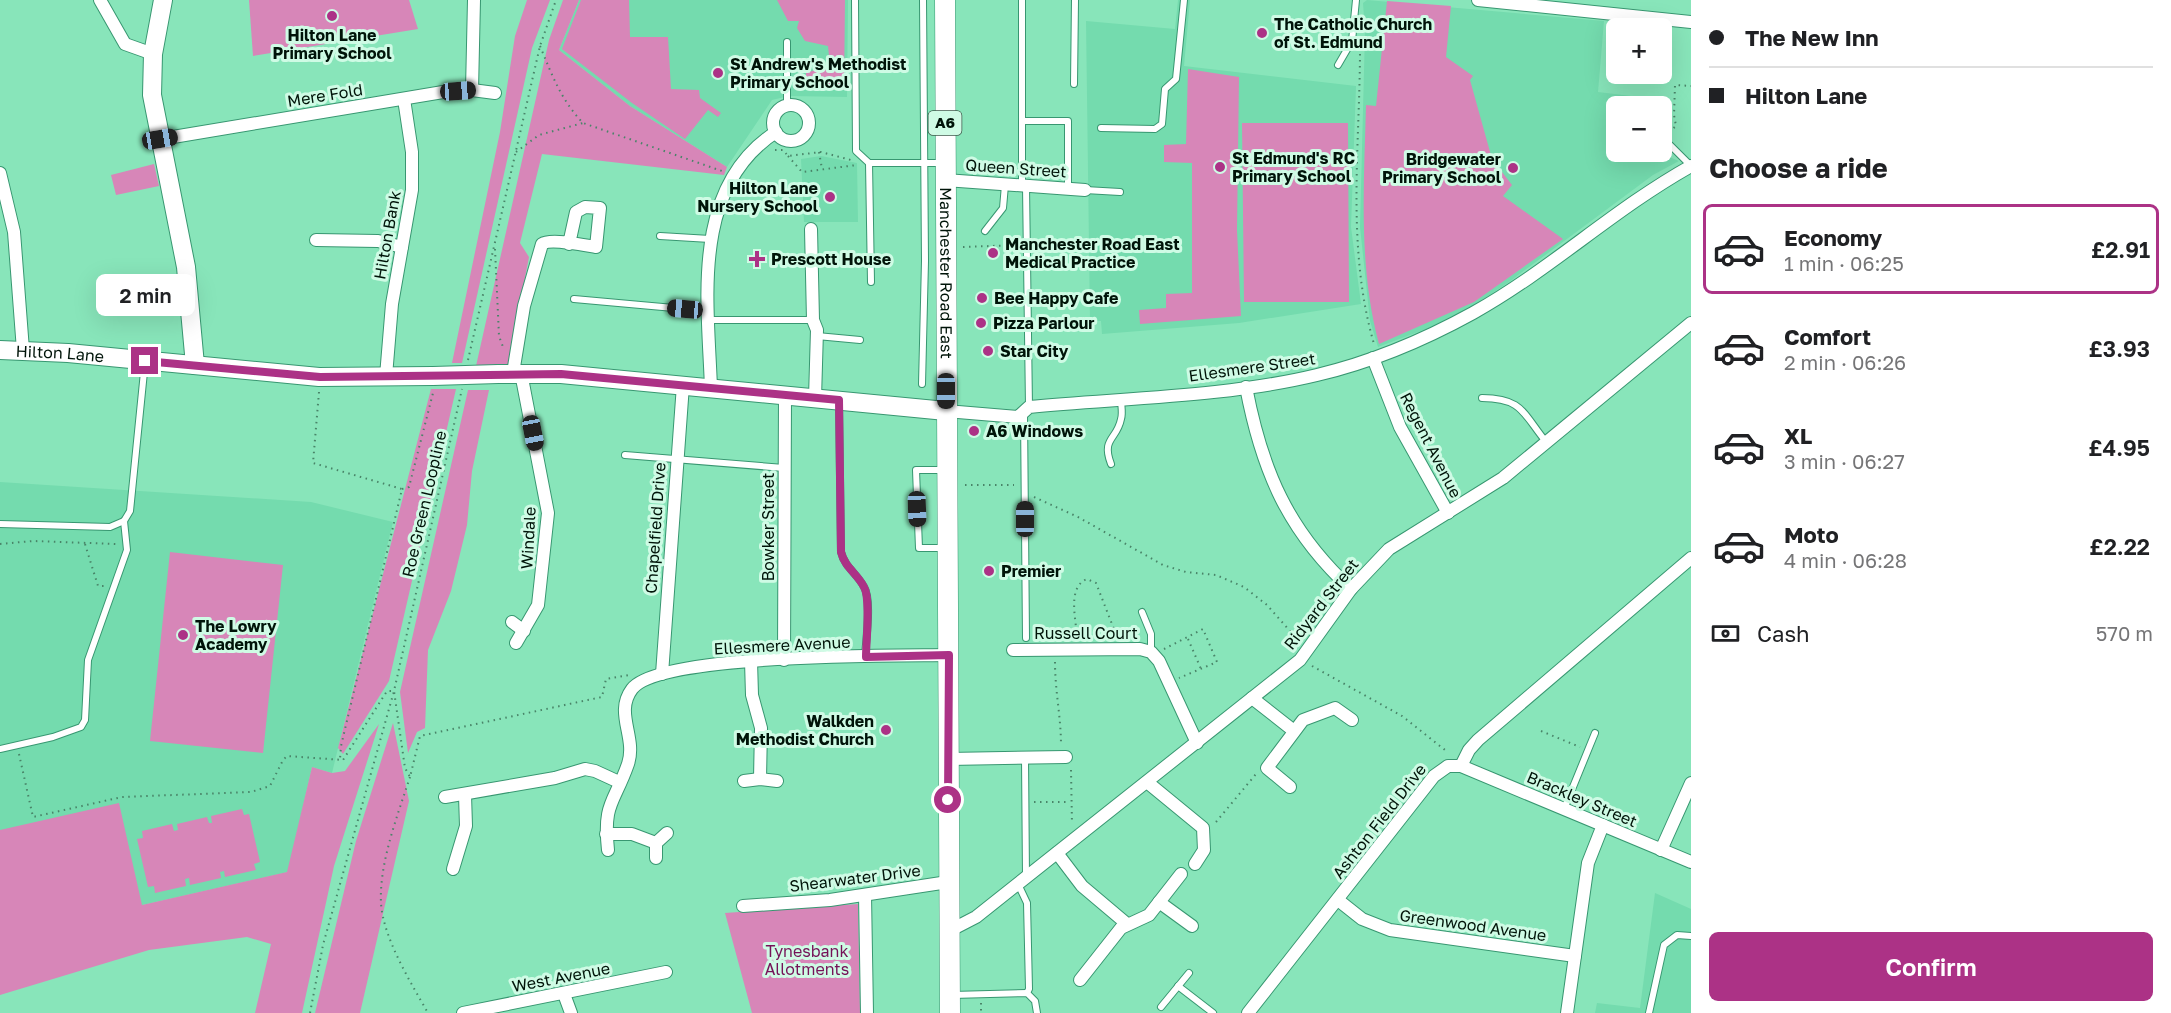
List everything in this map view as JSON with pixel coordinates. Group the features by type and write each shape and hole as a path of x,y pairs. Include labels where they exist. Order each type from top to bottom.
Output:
{"main road":[{"name":"Manchester Road East","path":"945,0 946,411 949,548 949,1004"}],"street":[{"path":"100,0 125,44 153,54"},
{"path":"163,0 153,54 152,95 186,267 195,365"},
{"path":"472,90 474,0"},
{"path":"1478,0 1691,22"},
{"name":"Mere Fold","path":"160,139 404,99 472,90 495,93"},
{"name":"Hilton Bank","path":"386,376 392,304 413,171 404,99"},
{"path":"788,106 796,106 806,113 808,130 795,141 784,140 776,132 776,114 788,106"},
{"path":"711,388 706,272 710,239 733,175 753,149 776,132"},
{"name":"Ellesmere Street","path":"946,411 1012,417 1026,411 1246,387 1317,375 1376,357 1474,312 1643,194 1691,166"},
{"name":"Queen Street","path":"945,171 1005,184 1085,189"},
{"path":"0,173 14,232 23,350"},
{"path":"811,229 813,320 817,336 815,398"},
{"path":"316,240 378,241 402,247"},
{"path":"512,371 524,306 542,244 548,241 569,244"},
{"name":"Ridyard Street","path":"949,931 976,916 1197,743 1304,655 1351,589 1389,549 1503,478 1691,323"},
{"name":"Hilton Lane","path":"0,350 23,350 320,377 431,376 512,371 561,374 946,411"},
{"name":"Regent Avenue","path":"1376,357 1386,396 1414,456 1448,513"},
{"name":"Windale","path":"512,371 548,513 538,606 516,643"},
{"name":"Chapelfield Drive","path":"662,674 682,385"},
{"path":"1246,387 1260,453 1290,517 1315,554 1351,589"},
{"name":"Bowker Street","path":"784,660 785,395"},
{"name":"Ashton Field Drive","path":"1248,1013 1434,776 1454,766 1478,740 1691,558"},
{"path":"512,622 525,631"},
{"name":"Russell Court","path":"1022,646 1055,649 1140,649 1152,653 1197,743"},
{"name":"Ellesmere Avenue","path":"639,681 662,674 751,661 949,655"},
{"path":"751,661 751,690 760,728 760,779"},
{"path":"608,850 606,812 628,763 631,745 624,706 627,697 639,681"},
{"path":"1252,698 1294,731"},
{"path":"1290,787 1267,768 1303,720 1329,708 1335,708 1352,720"},
{"path":"948,759 1063,757"},
{"name":"Brackley Street","path":"1454,766 1691,862"},
{"path":"445,796 465,795 555,778 585,769 619,782"},
{"path":"744,782 760,779 777,781"},
{"path":"1147,782 1204,831 1204,850 1195,864"},
{"path":"1661,850 1691,783"},
{"path":"453,869 467,849 465,795"},
{"path":"1567,1013 1588,863 1603,825"},
{"path":"656,843 668,833"},
{"path":"606,834 632,834 656,843"},
{"path":"656,843 656,858"},
{"path":"1057,853 1082,886 1127,924"},
{"path":"1080,980 1117,933 1127,924 1149,915 1181,874"},
{"name":"Shearwater Drive","path":"743,906 865,896 948,882"},
{"path":"764,891 765,905"},
{"path":"865,896 867,1013"},
{"name":"Greenwood Avenue","path":"1338,900 1362,919 1390,930 1575,956"},
{"path":"1159,902 1192,926"},
{"name":"West Avenue","path":"463,1013 666,972"},
{"path":"564,993 571,1013"}],"lane":[{"path":"855,0 856,151 869,163 924,163 945,171"},
{"path":"922,384 924,0"},
{"path":"1022,0 1022,121 1028,297 1022,646"},
{"path":"1074,84 1076,0"},
{"path":"1101,128 1155,129 1162,124 1165,88 1176,79 1184,0"},
{"path":"1338,65 1352,41 1356,0"},
{"path":"787,42 788,106"},
{"path":"1022,121 1068,121 1068,188"},
{"path":"1672,147 1691,166"},
{"path":"869,163 871,282"},
{"path":"985,231 1004,208 1005,184"},
{"path":"1085,189 1120,192"},
{"path":"660,236 710,239"},
{"path":"574,299 707,316 813,320"},
{"path":"817,336 860,340"},
{"path":"0,524 110,527 124,521 130,511 145,361"},
{"path":"1482,399 1504,398 1516,405 1547,443"},
{"path":"1112,464 1107,452 1107,443 1121,420 1121,399"},
{"path":"839,400 841,552 844,563 859,579 867,594 866,657"},
{"path":"625,455 785,468"},
{"path":"947,477 915,470 919,548 949,548"},
{"path":"0,749 53,737 81,727 85,720 88,660 128,545 124,521"},
{"path":"1142,612 1151,634 1152,653"},
{"path":"1564,809 1595,732"},
{"path":"1025,758 1022,880 1027,903 1029,989 1027,993"},
{"path":"1649,1013 1664,945 1677,935 1691,936"},
{"path":"1161,1007 1189,973"},
{"path":"1178,986 1212,1013"},
{"path":"949,1004 1027,993"},
{"path":"1027,993 1035,1001 1037,1013"}],"path":[{"path":"466,371 540,46 556,0"},
{"path":"1360,45 1357,247 1376,357"},
{"path":"540,46 558,92 568,108 583,123 733,175"},
{"path":"1672,130 1676,126 1675,85 1691,86"},
{"path":"516,152 539,135 583,123"},
{"path":"753,149 761,156 783,150 802,172 869,163"},
{"path":"788,156 819,152 869,163"},
{"path":"819,152 822,169"},
{"path":"495,245 499,336 512,371"},
{"path":"945,247 1027,245"},
{"path":"1028,297 1079,295"},
{"path":"320,377 313,463 402,489 409,487 433,391 431,376"},
{"name":"Roe Green Loopline","path":"310,1013 323,945 394,691 464,382"},
{"path":"947,477 1025,485"},
{"path":"340,760 341,746 402,489"},
{"path":"1025,496 1039,498 1078,517 1163,565 1186,572 1216,575 1244,587 1267,605 1304,655 1416,726 1445,750 1454,766"},
{"path":"0,544 33,541 128,545"},
{"path":"85,543 100,588 104,586 108,576"},
{"path":"1078,649 1075,590 1080,582 1087,579 1096,583 1117,637 1119,649"},
{"path":"1152,653 1188,639 1203,629 1217,662 1168,682"},
{"path":"1188,639 1201,669"},
{"path":"1055,649 1056,696 1061,708 1063,757 1071,757 1072,824 1080,835"},
{"path":"428,1013 388,936 381,902 394,829 420,736 602,698 606,679 629,675 639,681"},
{"path":"17,745 33,818 122,797 251,792 270,786 283,759 287,756 344,760 387,690 394,691 405,768 410,777"},
{"path":"1541,731 1588,750"},
{"path":"1204,831 1212,828 1252,776 1267,768"},
{"path":"1025,802 1071,801"}],"shaded area":[{"name":"St Andrew's Methodist Primary School","path":"579,0 848,0 847,97 789,96 772,100 727,167 630,106 559,50"},
{"name":"St Edmund's RC Primary School","path":"1178,0 1190,0 1184,66 1356,86 1351,227 1361,304 1239,323 1102,334 1101,321 1090,321 1086,21 1175,29"},
{"name":"Bridgewater Primary School","path":"1367,0 1604,21 1598,92 1631,96 1606,96 1606,162 1672,162 1672,158 1679,161 1653,175 1473,306 1434,326 1378,347 1370,321 1360,227 1365,32 1363,3"},
{"name":"Hilton Lane Nursery School","path":"821,156 857,163 858,222 804,222 801,159"},
{"name":"The Lowry Academy","path":"0,482 311,502 393,522 332,773 312,767 288,872 142,905 0,995"},
{"path":"1655,893 1691,909 1691,1013 1595,1013 1597,1003 1640,1008"}],"green space":[{"name":"Hilton Lane Primary School","path":"249,0 409,0 418,29 253,56"},
{"path":"527,0 550,0 532,48 462,363 452,363 500,132 515,36"},
{"path":"563,0 579,0 559,50 630,106 727,167 724,175 542,154 520,243 529,257 508,365 476,366 549,40"},
{"path":"581,0 629,0 630,37 668,37 671,89 699,90 700,98 721,113 718,117 708,110 685,139 632,103 562,49"},
{"path":"777,0 845,0 844,90 806,89 806,73 830,65 828,46 805,41 797,28 799,21 788,21"},
{"path":"1387,1 1451,6 1446,57 1473,76 1470,80 1492,159 1512,185 1503,196 1563,239 1474,302 1379,344 1372,315 1365,255 1364,166 1366,105 1376,106"},
{"path":"1188,69 1239,77 1237,230 1241,316 1140,324 1139,310 1166,308 1166,294 1192,293 1192,163 1164,162 1164,145 1186,144"},
{"path":"1242,123 1348,123 1349,302 1244,302"},
{"path":"154,164 159,186 116,195 111,175"},
{"path":"431,389 456,389 389,681 343,754 338,748"},
{"path":"468,390 489,390 472,471 467,525 451,591 428,650 425,728 417,732 408,753 400,692"},
{"path":"170,552 283,565 263,753 150,741"},
{"path":"393,723 409,801 360,1013 315,1013 356,841"},
{"path":"379,724 334,866 302,1013 255,1013 271,944 247,937 149,950 0,995 0,830 119,803 142,905 287,872 312,767 332,773 345,771"},
{"path":"242,809 244,815 249,814 260,862 254,864 256,870 225,877 224,871 220,872 221,878 190,885 189,878 185,879 186,886 155,893 154,886 148,887 137,839 143,838 142,831 172,824 174,831 178,830 177,824 207,817 209,823 212,823 211,816"},
{"name":"Tynesbank Allotments","path":"858,904 860,1013 752,1013 725,913"}],"place":[{"name":"Hilton Lane Primary School","path":"332,16"},
{"name":"The Catholic Church of St. Edmund","path":"1262,33"},
{"name":"St Andrew's Methodist Primary School","path":"718,73"},
{"name":"St Edmund's RC Primary School","path":"1220,167"},
{"name":"Bridgewater Primary School","path":"1513,168"},
{"name":"Hilton Lane Nursery School","path":"830,197"},
{"name":"Manchester Road East Medical Practice","path":"993,253"},
{"name":"Prescott House","path":"757,259"},
{"name":"Bee Happy Cafe","path":"982,298"},
{"name":"Pizza Parlour","path":"981,323"},
{"name":"Star City","path":"988,351"},
{"name":"A6 Windows","path":"974,431"},
{"name":"Premier","path":"989,571"},
{"name":"The Lowry Academy","path":"183,635"},
{"name":"Walkden Methodist Church","path":"886,730"}],"route":[{"path":"145,361 320,377 561,374 839,400 841,552 844,563 859,579 867,594 866,657 949,655 948,800"}]}
